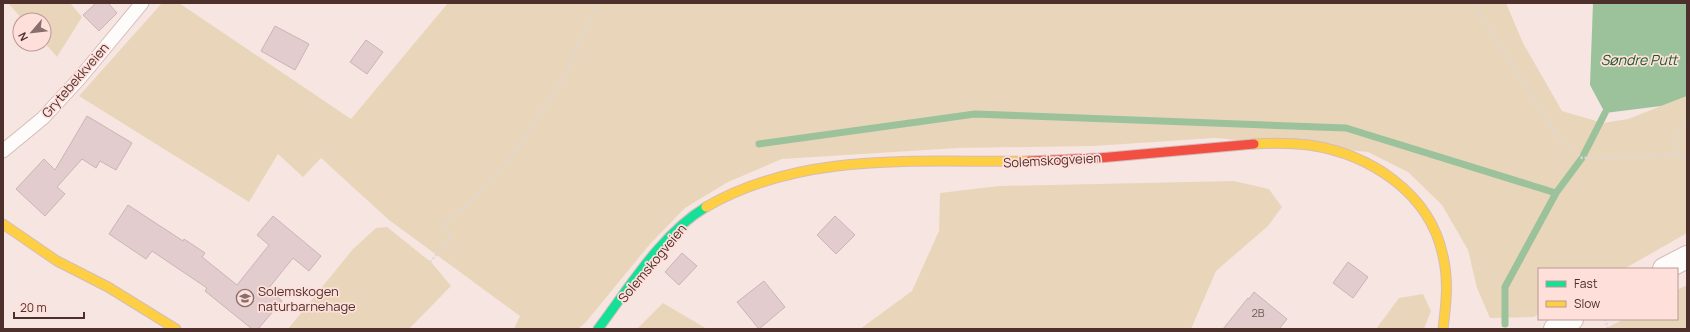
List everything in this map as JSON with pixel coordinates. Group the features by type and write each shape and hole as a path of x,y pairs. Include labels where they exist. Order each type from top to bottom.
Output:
{"street":[{"name":"Solemskogveien","path":"598,329 660,249 697,212 739,190 780,177 814,169 881,163 1040,161 1250,145 1300,144 1322,148 1359,160 1391,177 1418,201 1435,228 1446,263 1447,302 1443,329"},
{"path":"3,224 57,261 108,286 176,329"},
{"path":"1666,268 1687,257"},
{"path":"1555,329 1570,320"}],"lane":[{"name":"Grytebekkveien","path":"3,150 43,118 79,79 142,3"}],"path":[{"path":"430,262 451,238 442,224 465,207 503,167 513,156 530,130 564,77 597,3"},
{"path":"1476,3 1477,10 1557,136 1582,158 1678,155 1687,160"},
{"path":"1678,155 1674,138 1687,122"}],"shaded area":[{"path":"8,3 70,3 82,17 57,57 52,51 52,12 16,12"},
{"path":"162,3 179,3 351,119 448,3 1506,3 1523,43 1562,111 1603,123 1628,119 1687,96 1687,233 1626,268 1538,268 1538,315 1534,317 1490,318 1477,288 1468,250 1442,205 1408,172 1368,152 1215,138 1093,146 958,148 782,159 728,182 685,208 650,244 586,322 578,329 514,329 520,316 389,220 321,158 303,177 278,154 249,202 79,96"},
{"path":"1234,181 1269,189 1282,207 1268,226 1216,271 1191,329 860,329 912,291 939,231 940,193 999,186"},
{"path":"387,227 432,263 451,286 409,329 288,329 353,249 376,228"},
{"path":"1687,285 1687,329 1605,329 1622,320 1678,320 1678,290"},
{"path":"1423,294 1431,311 1424,329 1376,329 1399,298"},
{"path":"663,303 707,329 637,329"}],"water":[{"name":"Søndre Putt","path":"1593,3 1687,3 1687,96 1661,106 1605,113 1590,85"}],"building":[{"path":"96,3 108,3 117,13 99,31 83,15"},
{"path":"275,26 309,44 295,70 261,51"},
{"path":"366,40 383,52 367,74 350,62"},
{"path":"87,116 132,143 116,170 100,161 96,168 82,159 57,187 65,194 45,216 16,189 44,159 55,170"},
{"path":"128,205 183,241 184,239 205,253 202,257 237,285 269,245 257,235 273,216 321,256 309,271 293,258 268,289 282,301 258,329 252,329 205,291 207,288 152,251 146,259 109,234"},
{"path":"835,216 855,235 836,254 817,235"},
{"path":"682,253 697,266 679,285 665,272"},
{"path":"1348,262 1368,277 1353,298 1333,283"},
{"path":"764,281 785,307 759,329 737,302"},
{"path":"1254,292 1287,319 1279,329 1223,329 1248,298 1249,299"}],"waterway":[{"path":"1505,324 1505,287 1556,193 1582,158 1605,113"},
{"path":"759,144 975,114 1346,128 1556,193"}],"traffic: fast":[{"path":"598,329 660,247 690,218 706,207"}],"traffic: slow":[{"path":"1254,144 1302,144 1332,150 1354,157 1375,167 1394,180 1411,196 1425,213 1436,234 1443,256 1446,275 1446,302 1443,329"},
{"path":"706,207 744,189 783,176 823,168 864,163 905,161 1029,161"},
{"path":"3,224 57,261 108,287 176,329"}],"traffic: jam":[{"path":"1029,161 1099,158 1254,144"}],"place":[{"name":"Solemskogen naturbarnehage","path":"245,298"}]}
